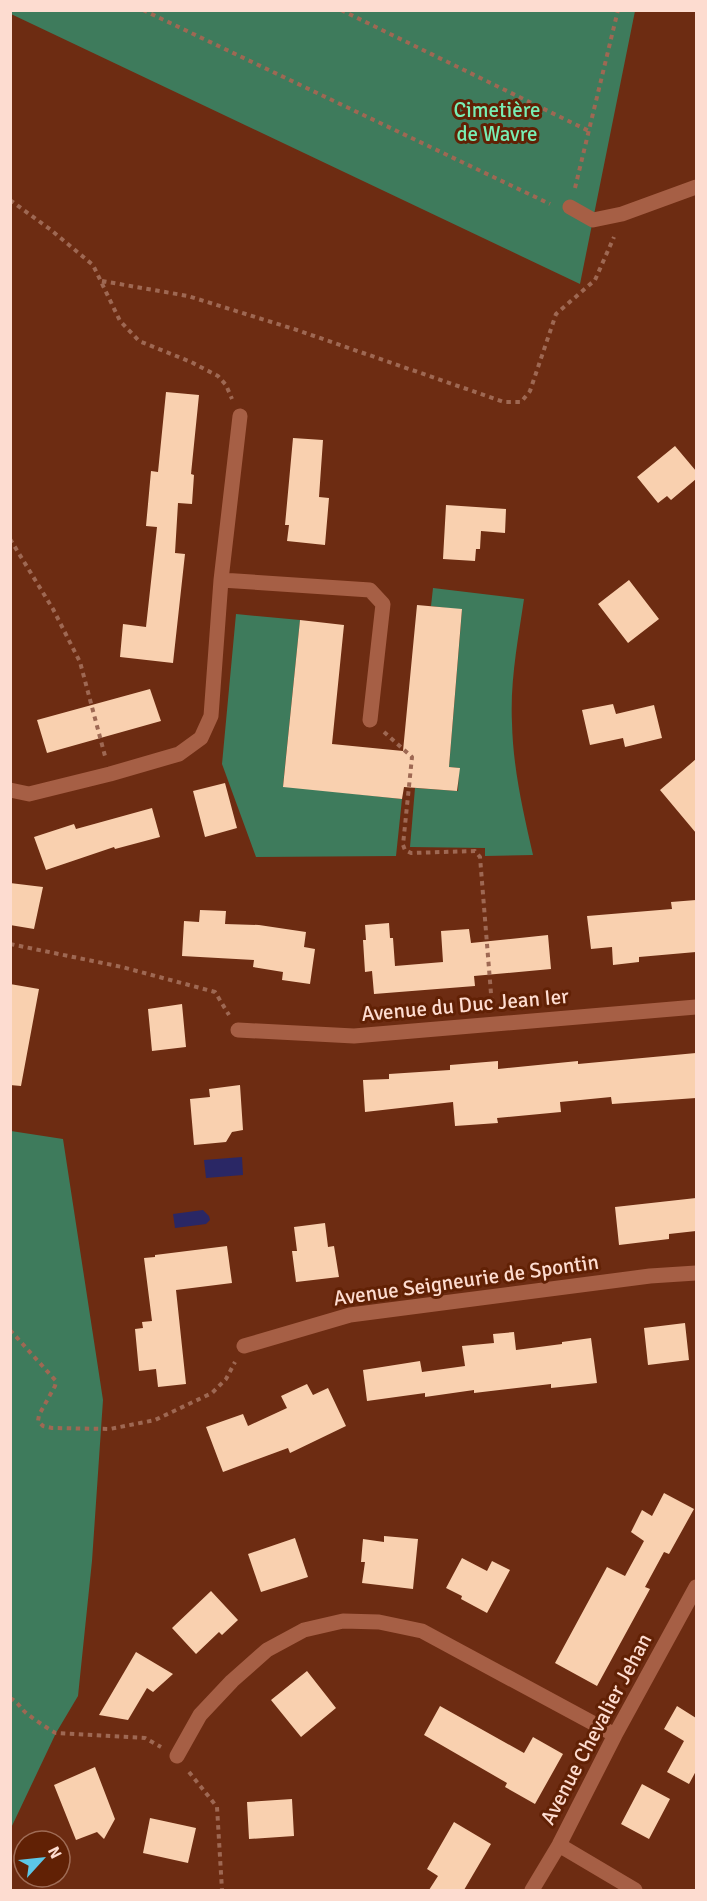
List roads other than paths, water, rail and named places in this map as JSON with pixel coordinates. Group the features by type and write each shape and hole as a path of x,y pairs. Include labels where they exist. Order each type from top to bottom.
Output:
{"street":[{"path":"570,207 593,220 622,214 696,187"},
{"path":"10,790 29,794 110,774 179,754 201,738 211,716 221,580 240,416"},
{"path":"221,580 370,590 383,604 369,720"},
{"name":"Avenue du Duc Jean Ier","path":"238,1030 354,1036 696,1007"},
{"name":"Avenue Seigneurie de Spontin","path":"244,1346 350,1315 650,1276 696,1273"},
{"name":"Avenue Chevalier Jehan","path":"532,1890 559,1845 615,1735 696,1587"},
{"path":"177,1756 200,1715 232,1681 267,1650 304,1630 344,1621 380,1622 422,1631 615,1735"},
{"path":"559,1845 635,1890"}],"park label":[{"name":"Cimetière de Wavre","path":"497,122"}]}
